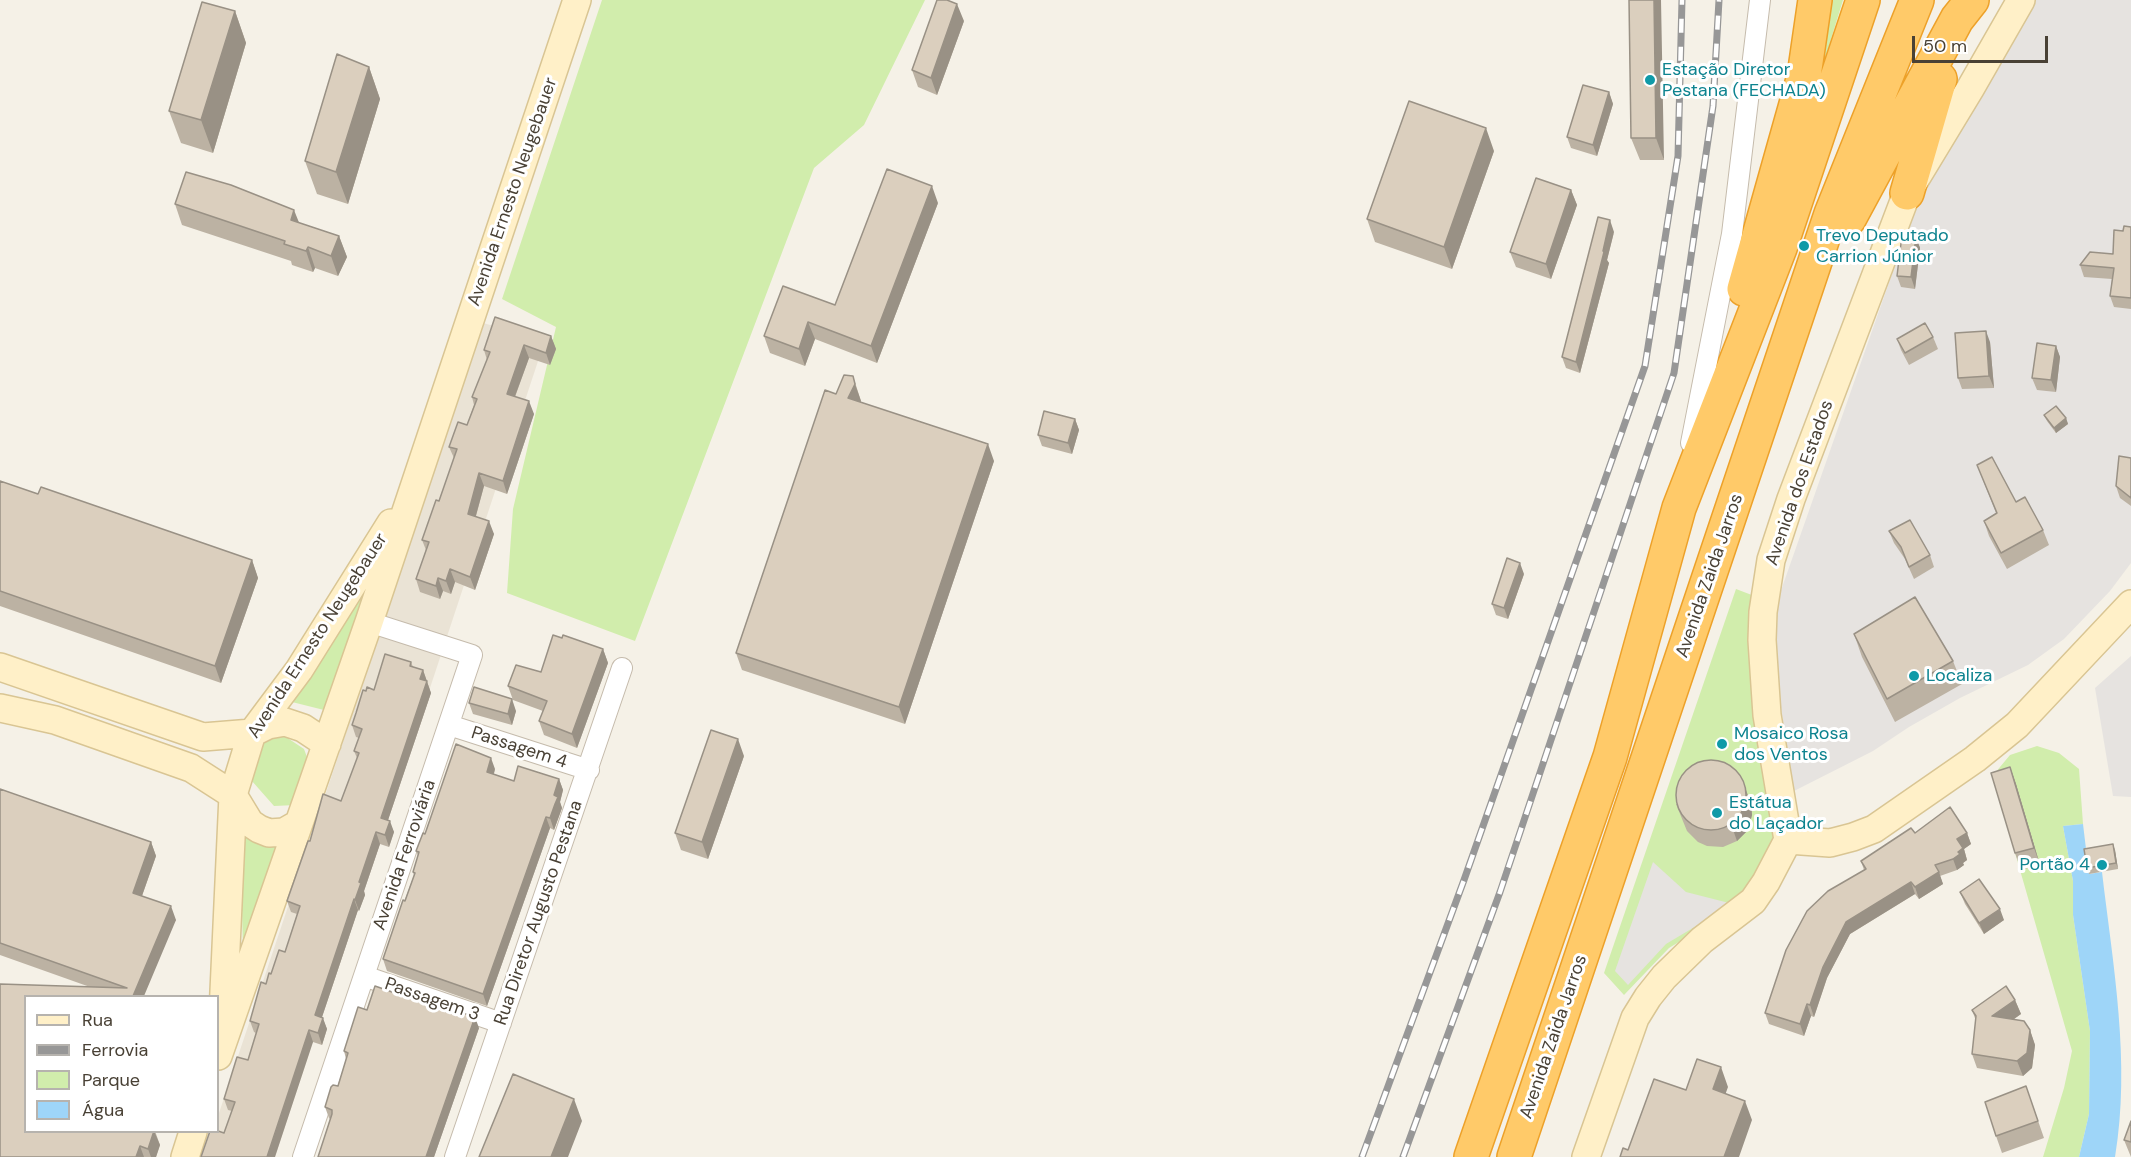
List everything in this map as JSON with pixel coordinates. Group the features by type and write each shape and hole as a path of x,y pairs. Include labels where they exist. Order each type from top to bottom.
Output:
{"highway":[{"path":"1471,1157 1610,757 1678,508 1758,242 1804,76 1815,0"},
{"path":"1678,508 1780,248 1863,0"},
{"name":"Avenida Zaida Jarros","path":"1514,1157 1832,214 1917,0"},
{"path":"1802,304 1965,10"},
{"path":"1907,193 1965,10"}],"street":[{"name":"Avenida Ernesto Neugebauer","path":"220,1049 369,622 577,0"},
{"path":"1678,508 1732,234 1760,0"},
{"name":"Avenida dos Estados","path":"1788,840 1767,715 1762,640 1770,560 1907,193 2021,0"},
{"name":"Avenida Ernesto Neugebauer","path":"220,1049 233,795 252,733 298,670 414,487"},
{"path":"1586,1157 1635,1018 1648,997 1702,940 1753,901 1766,882 1788,840 1830,843 1874,829 1975,759 2017,725 2131,604"},
{"name":"Avenida Ferroviária","path":"303,1157 472,655 369,622"},
{"path":"0,667 203,737 252,733 268,725 285,722 303,728 327,744"},
{"name":"Rua Diretor Augusto Pestana","path":"455,1157 622,668"},
{"path":"0,708 55,720 191,768 233,795 250,823 269,833 284,832 298,824"},
{"name":"Passagem 4","path":"449,725 589,770"},
{"name":"Passagem 3","path":"364,976 501,1023"},
{"path":"184,1157 192,1133"}],"shaded area":[{"path":"2025,0 2131,0 2131,563 2110,591 2064,639 2028,665 1960,698 1873,751 1794,791 1779,695 1774,641 1778,599 1925,180"},
{"path":"483,323 545,340 275,1157 204,1157 219,1133 219,1113"},
{"path":"2131,656 2131,797 2113,796 2095,688"},
{"path":"1653,862 1686,892 1733,904 1666,944 1628,985 1615,971"}],"green space":[{"path":"602,0 925,0 864,125 814,168 635,641 507,593 513,509 556,327 502,299"},
{"path":"1825,0 1843,0 1807,117"},
{"path":"1736,589 1757,597 1777,851 1736,907 1669,948 1624,995 1604,973"},
{"path":"366,590 328,711 292,702"},
{"path":"280,733 304,749 311,768 296,805 274,806 244,772 257,742"},
{"path":"2037,746 2059,753 2079,769 2083,824 2063,826 2073,881 2073,915 2090,1031 2089,1114 2079,1157 2043,1157 2064,1088 2072,1051 1997,790 1995,773 2010,755"},
{"path":"240,820 286,843 243,954"}],"water":[{"path":"2083,824 2089,874 2102,872 2119,1014 2121,1086 2115,1157 2079,1157 2089,1114 2090,1031 2073,915 2073,881 2063,826"}],"building":[{"path":"937,0 947,0 957,4 931,78 912,70"},
{"name":"Estação Diretor Pestana (FECHADA)","path":"1629,0 1654,0 1656,138 1631,138"},
{"path":"202,2 235,11 201,120 169,111"},
{"path":"337,54 369,67 336,172 305,161"},
{"path":"1583,85 1609,92 1593,145 1567,137"},
{"path":"1409,101 1486,128 1444,247 1367,219"},
{"path":"887,169 932,186 871,346 808,322 799,349 764,336 783,286 835,305"},
{"path":"186,172 231,185 294,210 291,220 339,236 331,256 308,247 306,251 284,244 285,241 175,204"},
{"path":"1536,178 1571,190 1546,264 1510,252"},
{"path":"1598,217 1610,220 1576,362 1562,357"},
{"path":"2124,226 2131,227 2131,298 2110,296 2114,268 2080,265 2090,252 2113,254 2114,230 2123,231"},
{"path":"1902,235 1916,237 1911,277 1897,276"},
{"path":"495,317 551,336 546,353 524,345 507,394 529,401 503,481 479,473 468,514 489,521 470,577 450,569 446,581 438,578 436,586 416,579 429,542 422,540 436,500 439,501 457,449 449,447 458,422 467,425 477,399 472,397 490,352 484,350"},
{"path":"1925,323 1933,337 1905,353 1897,339"},
{"path":"1986,331 1989,376 1958,378 1955,333"},
{"path":"2037,343 2056,346 2051,380 2032,378"},
{"path":"844,375 853,376 855,384 848,398 988,444 899,707 736,653 825,390 836,394"},
{"path":"2056,406 2066,418 2054,428 2044,415"},
{"path":"1044,411 1075,419 1068,443 1038,435"},
{"path":"2119,456 2131,458 2131,498 2116,486"},
{"path":"1992,457 2016,502 2025,497 2043,530 2001,553 1984,521 1997,513 1977,465"},
{"path":"0,481 38,494 41,487 252,560 215,666 0,591"},
{"path":"1910,520 1930,555 1909,567 1901,547 1889,531"},
{"path":"1507,558 1520,563 1504,608 1492,604"},
{"name":"Localiza","path":"1915,597 1953,661 1887,699 1854,634"},
{"path":"553,635 562,638 563,635 603,649 572,734 539,721 547,701 508,686 516,665 541,672"},
{"path":"385,654 411,662 410,666 423,670 420,679 427,681 381,818 390,821 385,835 376,832 359,882 361,883 315,1015 323,1018 318,1033 309,1030 267,1157 201,1157 209,1133 224,1133 235,1102 224,1099 237,1057 248,1060 259,1024 250,1021 261,982 266,984 279,950 285,952 300,906 287,901 308,841 310,841 323,794 341,801 359,753 354,751 362,729 352,725 363,690 366,691 367,687 374,690"},
{"path":"474,687 512,699 508,714 469,703"},
{"path":"711,730 738,739 702,842 675,833"},
{"path":"456,744 491,758 487,772 514,781 518,766 559,779 554,795 558,797 550,818 546,817 483,994 383,959 403,900 405,901 415,873 413,872 419,852 416,851 423,833 425,834"},
{"name":"Estátua do Laçador","path":"1711,760 1724,763 1736,770 1743,782 1746,795 1743,808 1736,820 1724,827 1711,830 1698,827 1686,820 1679,808 1676,795 1679,782 1686,770 1698,763"},
{"path":"2010,767 2034,848 2015,853 1991,773"},
{"path":"0,789 151,842 133,893 171,906 133,995 24,995 24,1133 153,1133 148,1149 140,1146 136,1157 0,1157 0,984 127,988 0,943"},
{"path":"1950,807 1967,833 1957,839 1963,848 1958,852 1960,854 1935,865 1939,872 1915,887 1911,882 1846,922 1823,967 1810,1005 1807,1004 1800,1024 1765,1013 1786,950 1807,911 1828,891 1866,869 1861,861 1911,828 1915,833"},
{"name":"Portão 4","path":"2113,844 2116,863 2087,868 2084,849"},
{"path":"1979,879 2000,909 1979,923 1960,892"},
{"path":"375,986 475,1017 426,1157 318,1157 332,1114 332,1110 325,1107 331,1087 338,1086 348,1053 344,1051 358,1007 367,1010"},
{"path":"2006,986 2015,1000 1992,1016 2024,1021 2030,1030 2027,1053 2017,1061 1972,1054 1976,1016 1972,1010"},
{"path":"1697,1059 1721,1067 1713,1089 1745,1101 1724,1157 1620,1157 1623,1148 1628,1150 1654,1079 1686,1090"},
{"path":"513,1074 574,1099 551,1157 479,1157"},
{"path":"2026,1086 2038,1121 1996,1136 1985,1102"},
{"path":"2131,1121 2131,1142 2124,1140"}],"railway":[{"path":"1362,1157 1464,880 1645,366 1678,156 1682,0"},
{"path":"1403,1157 1500,892 1674,373 1713,106 1719,0"}],"place":[{"name":"Estação Diretor Pestana (FECHADA)","path":"1650,80"},
{"name":"Trevo Deputado Carrion Júnior","path":"1804,246"},
{"name":"Localiza","path":"1914,676"},
{"name":"Mosaico Rosa dos Ventos","path":"1722,744"},
{"name":"Estátua do Laçador","path":"1717,813"},
{"name":"Portão 4","path":"2102,865"}]}
